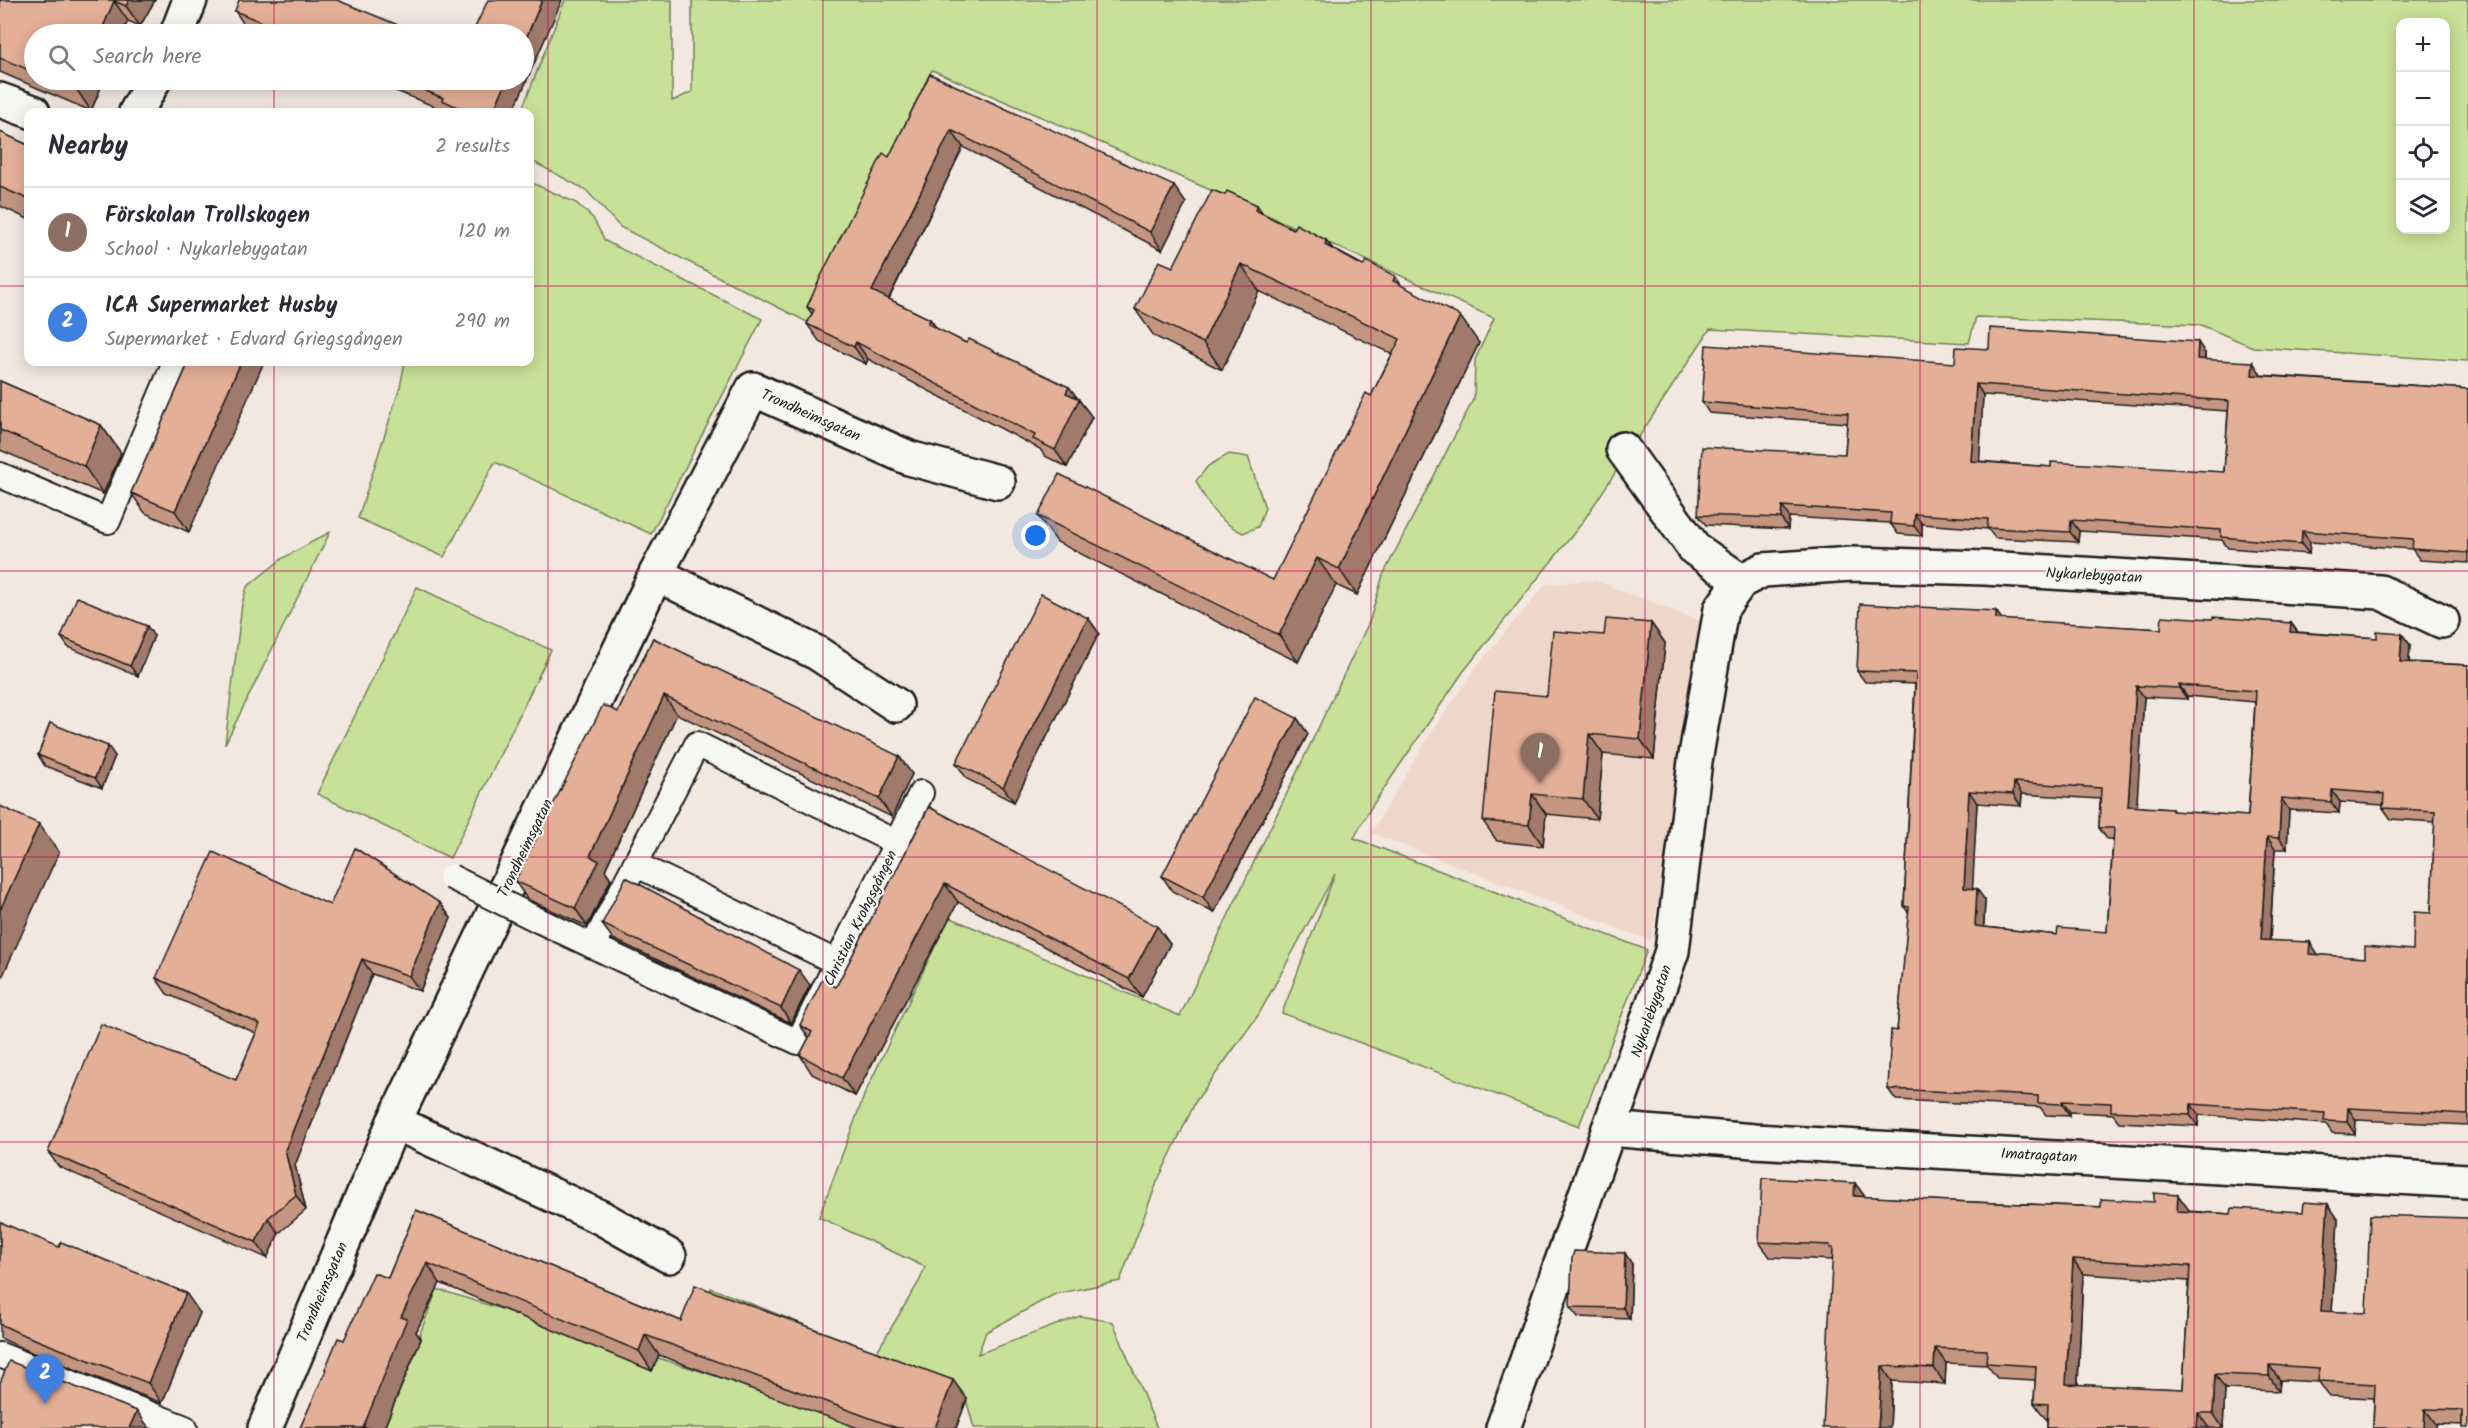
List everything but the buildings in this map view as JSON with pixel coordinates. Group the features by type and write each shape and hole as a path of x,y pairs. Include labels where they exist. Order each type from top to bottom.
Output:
{"street":[{"path":"181,24 190,0"},
{"path":"138,108 148,90"},
{"path":"0,100 24,109"},
{"path":"0,475 108,521 173,366"},
{"name":"Trondheimsgatan","path":"265,1428 394,1122 656,574 753,389 909,458 998,482"},
{"path":"1623,448 1695,549 1741,581"},
{"name":"Nykarlebygatan","path":"1503,1428 1672,951 1695,761 1721,609 1741,581 1763,570 1852,564 1985,568 2380,592 2442,621"},
{"path":"656,574 817,653 896,705"},
{"path":"451,877 593,946 697,744 897,843"},
{"name":"Christian Krohgsgången","path":"593,946 798,1042 921,793"},
{"path":"635,864 838,963"},
{"path":"394,1122 602,1218 669,1256"},
{"name":"Imatragatan","path":"1609,1129 1754,1141 2468,1181"},
{"path":"2,1363 134,1407 185,1428"}],"shaded area":[{"path":"1594,580 1706,623 1651,941 1371,833 1431,733 1479,663 1546,584"}],"green space":[{"path":"565,0 672,0 672,101 692,92 692,0 2468,0 2468,361 2253,347 2201,325 1976,317 1969,343 1710,329 1582,523 1463,672 1370,809 1354,838 1647,950 1579,1126 1282,1013 1335,874 1259,1014 1196,1101 1157,1182 1120,1281 1055,1294 986,1332 978,1354 1080,1316 1113,1322 1157,1428 974,1428 966,1399 708,1304 711,1288 876,1353 920,1280 925,1267 819,1217 865,1093 949,917 1180,1016 1370,620 1383,575 1474,398 1475,360 1494,318 1243,204 932,70 811,324 620,227 586,190 534,162 534,108 523,108 530,90 534,90 534,79"},
{"path":"534,184 576,203 593,218 605,241 762,319 651,534 495,462 444,557 358,518 400,387 404,366 534,366"},
{"path":"1229,454 1248,457 1265,508 1258,527 1243,533 1226,523 1214,512 1196,481 1208,466"},
{"path":"330,532 225,744 242,604 247,587 283,558"},
{"path":"417,587 551,650 450,858 317,794"},
{"path":"437,1289 883,1428 384,1428"}],"place":[{"name":"Förskolan Trollskogen","path":"1540,783"},
{"name":"ICA Supermarket Husby","path":"45,1404"}]}
